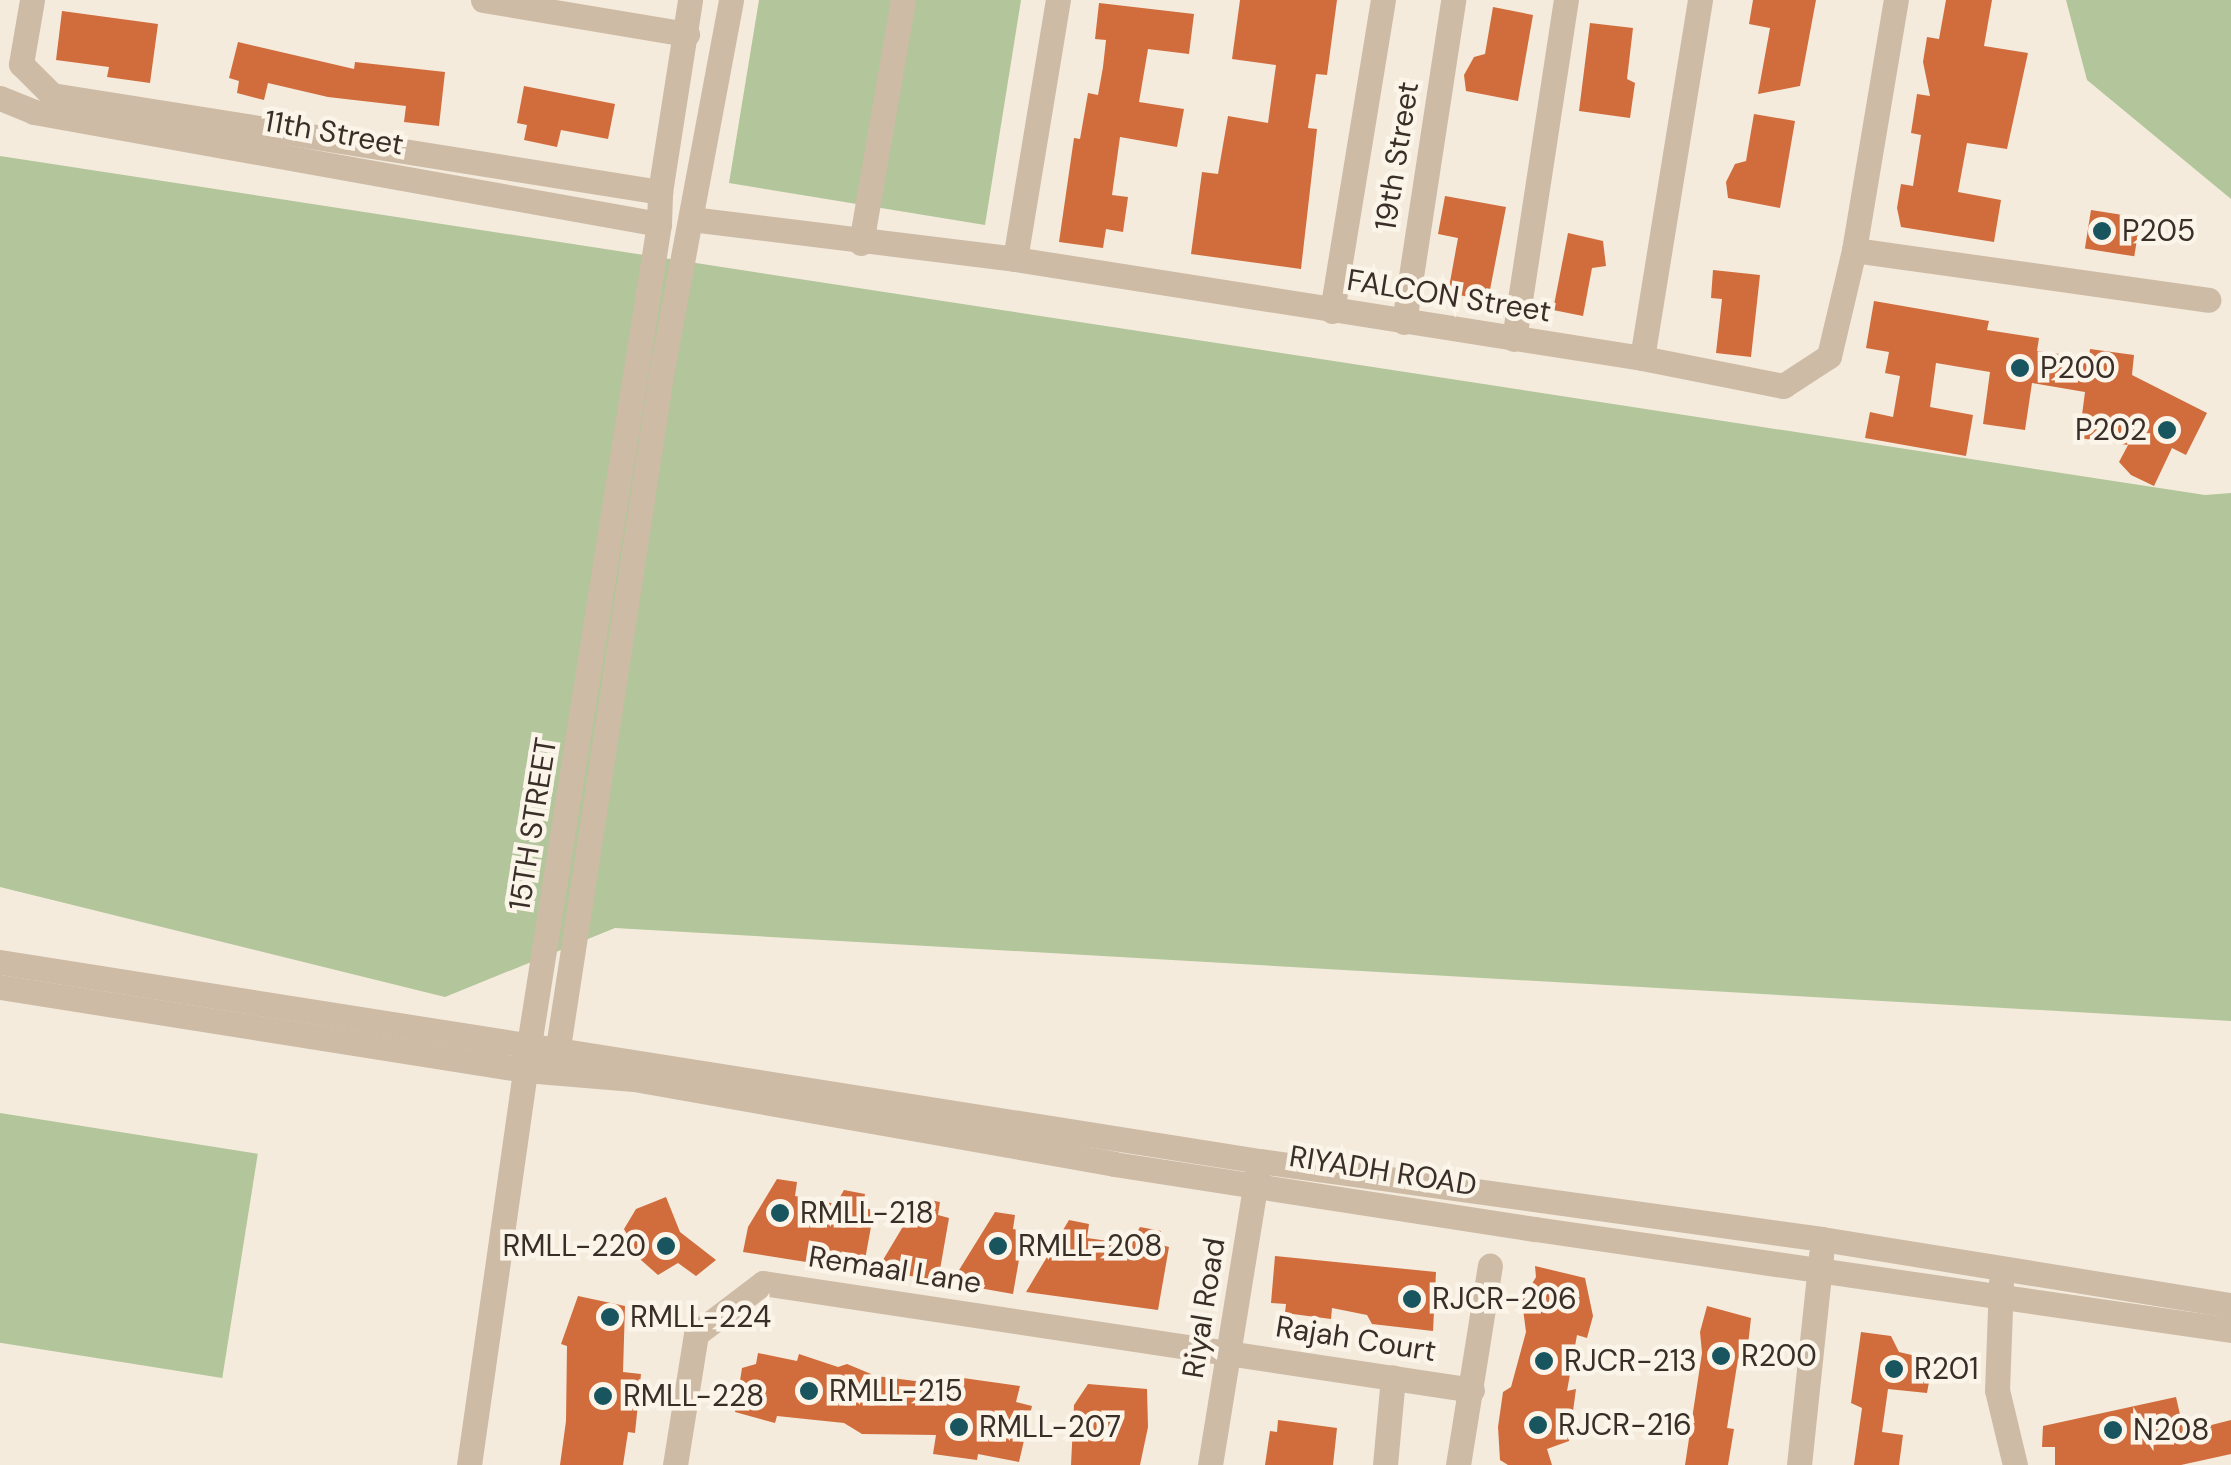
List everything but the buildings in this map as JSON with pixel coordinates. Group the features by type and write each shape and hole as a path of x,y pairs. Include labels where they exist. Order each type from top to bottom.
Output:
{"street":[{"path":"32,0 21,64 52,95 660,192"},
{"path":"484,0 687,34"},
{"name":"15TH STREET","path":"470,1465 528,1058 660,224 660,192 690,0"},
{"path":"558,1047 662,369 731,0"},
{"path":"861,243 903,0"},
{"path":"1015,259 1058,0"},
{"name":"19th Street","path":"1332,311 1383,0"},
{"name":"19th Street","path":"1404,322 1454,0"},
{"path":"1514,339 1566,0"},
{"path":"1642,358 1700,0"},
{"name":"FALCON Street","path":"691,220 1015,259 1642,358 1783,386 1830,356 1854,250 1896,0"},
{"name":"11th Street","path":"0,98 34,112 660,224"},
{"path":"1854,250 2208,300"},
{"path":"0,962 528,1058"},
{"path":"0,987 528,1058"},
{"name":"RIYADH ROAD","path":"528,1058 558,1047 1819,1270 2231,1305"},
{"name":"RIYADH ROAD","path":"528,1058 1114,1164 1258,1172 1822,1240 2001,1283 2231,1330"},
{"name":"Riyal Road","path":"1210,1465 1258,1172"},
{"path":"1799,1465 1822,1240"},
{"name":"Rajah Court","path":"1458,1465 1490,1266"},
{"name":"Remaal Lane","path":"675,1465 696,1334 763,1283 1231,1354"},
{"path":"2001,1283 1997,1390 2015,1465"},
{"name":"Rajah Court","path":"1231,1354 1472,1390"},
{"path":"1385,1465 1393,1377"}],"green space":[{"path":"759,0 1021,0 985,225 729,183"},
{"path":"2066,0 2231,0 2231,199 2087,80"},
{"path":"0,156 2205,495 2231,493 2231,1021 615,928 445,997 0,887"},
{"path":"0,1113 258,1154 222,1378 0,1343"}],"place":[{"name":"P205","path":"2102,231"},
{"name":"P200","path":"2020,368"},
{"name":"P202","path":"2167,430"},
{"name":"RMLL-218","path":"780,1213"},
{"name":"RMLL-220","path":"666,1246"},
{"name":"RMLL-208","path":"998,1246"},
{"name":"RJCR-206","path":"1412,1299"},
{"name":"RMLL-224","path":"610,1317"},
{"name":"R200","path":"1721,1356"},
{"name":"RJCR-213","path":"1544,1361"},
{"name":"R201","path":"1894,1369"},
{"name":"RMLL-215","path":"809,1391"},
{"name":"RMLL-228","path":"603,1396"},
{"name":"RJCR-216","path":"1538,1425"},
{"name":"RMLL-207","path":"959,1427"},
{"name":"N208","path":"2113,1430"}]}
